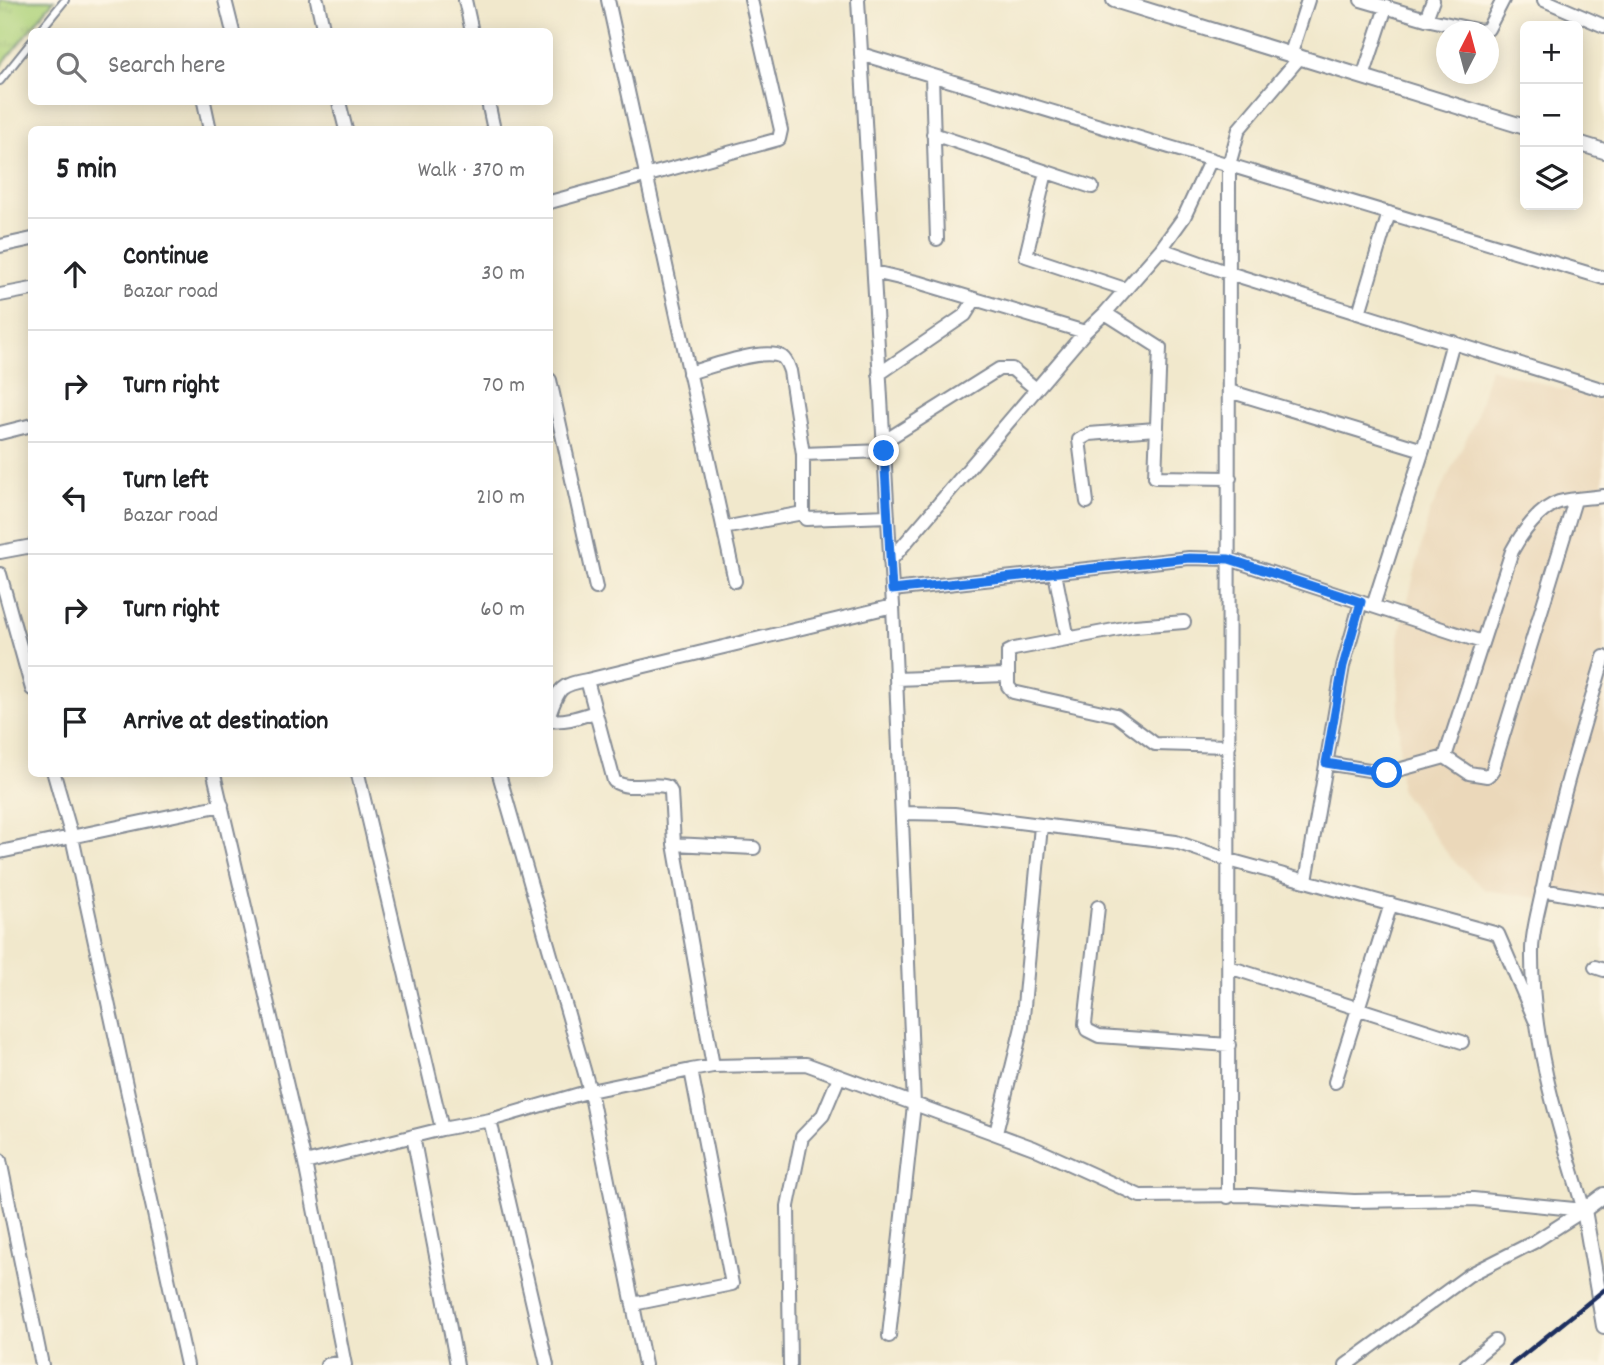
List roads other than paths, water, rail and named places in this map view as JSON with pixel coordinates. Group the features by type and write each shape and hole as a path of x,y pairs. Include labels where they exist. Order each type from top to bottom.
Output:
{"street":[{"path":"225,0 232,28"},
{"path":"317,0 323,28"},
{"path":"466,0 471,28"},
{"path":"608,0 735,581"},
{"path":"553,201 779,139 780,130 751,0"},
{"path":"858,0 893,606 914,1105 889,1336"},
{"path":"1114,0 1520,125"},
{"path":"1228,1197 1229,165 1239,129 1296,55 1308,0"},
{"path":"1426,19 1433,0"},
{"path":"1367,1 1426,19 1485,30 1490,26 1503,0"},
{"path":"1544,0 1604,26"},
{"path":"1363,77 1386,7"},
{"path":"861,54 1604,278"},
{"path":"932,76 937,239"},
{"path":"205,105 209,126"},
{"path":"340,105 345,126"},
{"path":"489,105 493,126"},
{"path":"933,134 1092,187"},
{"path":"1583,145 1604,151"},
{"path":"890,561 1084,332 1105,313 1161,249 1184,217 1211,159"},
{"path":"1046,172 1026,256 1125,289"},
{"path":"1359,313 1390,214"},
{"path":"0,246 28,240"},
{"path":"1161,249 1229,273 1604,390"},
{"path":"874,272 921,283 1084,332"},
{"path":"0,296 28,290"},
{"path":"879,374 965,315 975,299"},
{"path":"1105,313 1160,348 1155,477 1230,478"},
{"path":"1306,881 1343,666 1423,450 1453,342"},
{"path":"689,373 744,358 780,356 786,361 790,371 803,454 803,513 806,519 888,516"},
{"path":"803,454 883,447 999,369 1012,369 1036,389"},
{"path":"1229,391 1423,450"},
{"path":"553,394 596,587"},
{"path":"0,433 28,426"},
{"path":"1087,502 1078,444 1083,436 1156,429"},
{"path":"1445,757 1517,541 1546,509 1558,502 1604,496"},
{"path":"1445,757 1469,774 1480,776 1487,776 1495,766 1574,500"},
{"path":"723,528 803,513"},
{"path":"0,552 28,547"},
{"path":"892,590 1189,558 1229,559 1482,642"},
{"path":"0,573 28,674"},
{"path":"1055,573 1068,639"},
{"path":"553,705 559,690 567,683 893,606"},
{"path":"1184,622 1135,626 1014,649 1008,652 1008,686 1013,692 1116,715 1155,744 1229,746"},
{"path":"1604,657 1550,849 1532,948 1535,1020 1554,1114 1584,1210 1604,1326"},
{"path":"896,680 1006,675"},
{"path":"587,680 614,782 617,785 662,785 670,789 674,844 713,1066"},
{"path":"553,720 573,720 595,712"},
{"path":"1326,763 1387,773 1445,757"},
{"path":"55,777 72,837 187,1365"},
{"path":"215,777 305,1163 345,1363 327,1365"},
{"path":"359,777 442,1129"},
{"path":"500,777 590,1091 645,1365"},
{"path":"0,852 222,805"},
{"path":"903,813 954,814 1176,842 1229,860 1498,934 1535,1020"},
{"path":"996,1133 1022,1027 1041,826"},
{"path":"674,844 754,848"},
{"path":"1542,890 1604,901"},
{"path":"1335,1082 1391,904"},
{"path":"1098,907 1085,1024 1087,1030 1099,1036 1229,1045"},
{"path":"1229,967 1462,1042"},
{"path":"305,1163 442,1129 490,1120 590,1091 691,1070 713,1066 806,1064 1034,1148 1140,1196 1250,1195 1354,1201 1473,1199 1584,1210"},
{"path":"633,1304 732,1284 691,1070"},
{"path":"790,1365 788,1206 802,1137 823,1115 839,1077"},
{"path":"490,1120 547,1365"},
{"path":"412,1136 457,1365"},
{"path":"0,1160 42,1365"},
{"path":"1346,1365 1469,1275 1534,1241 1604,1195"},
{"path":"1466,1365 1495,1341"}],"lane":[{"path":"42,28 65,0"},
{"path":"0,81 28,46"}],"railway":[{"path":"1511,1365 1604,1290"}]}
